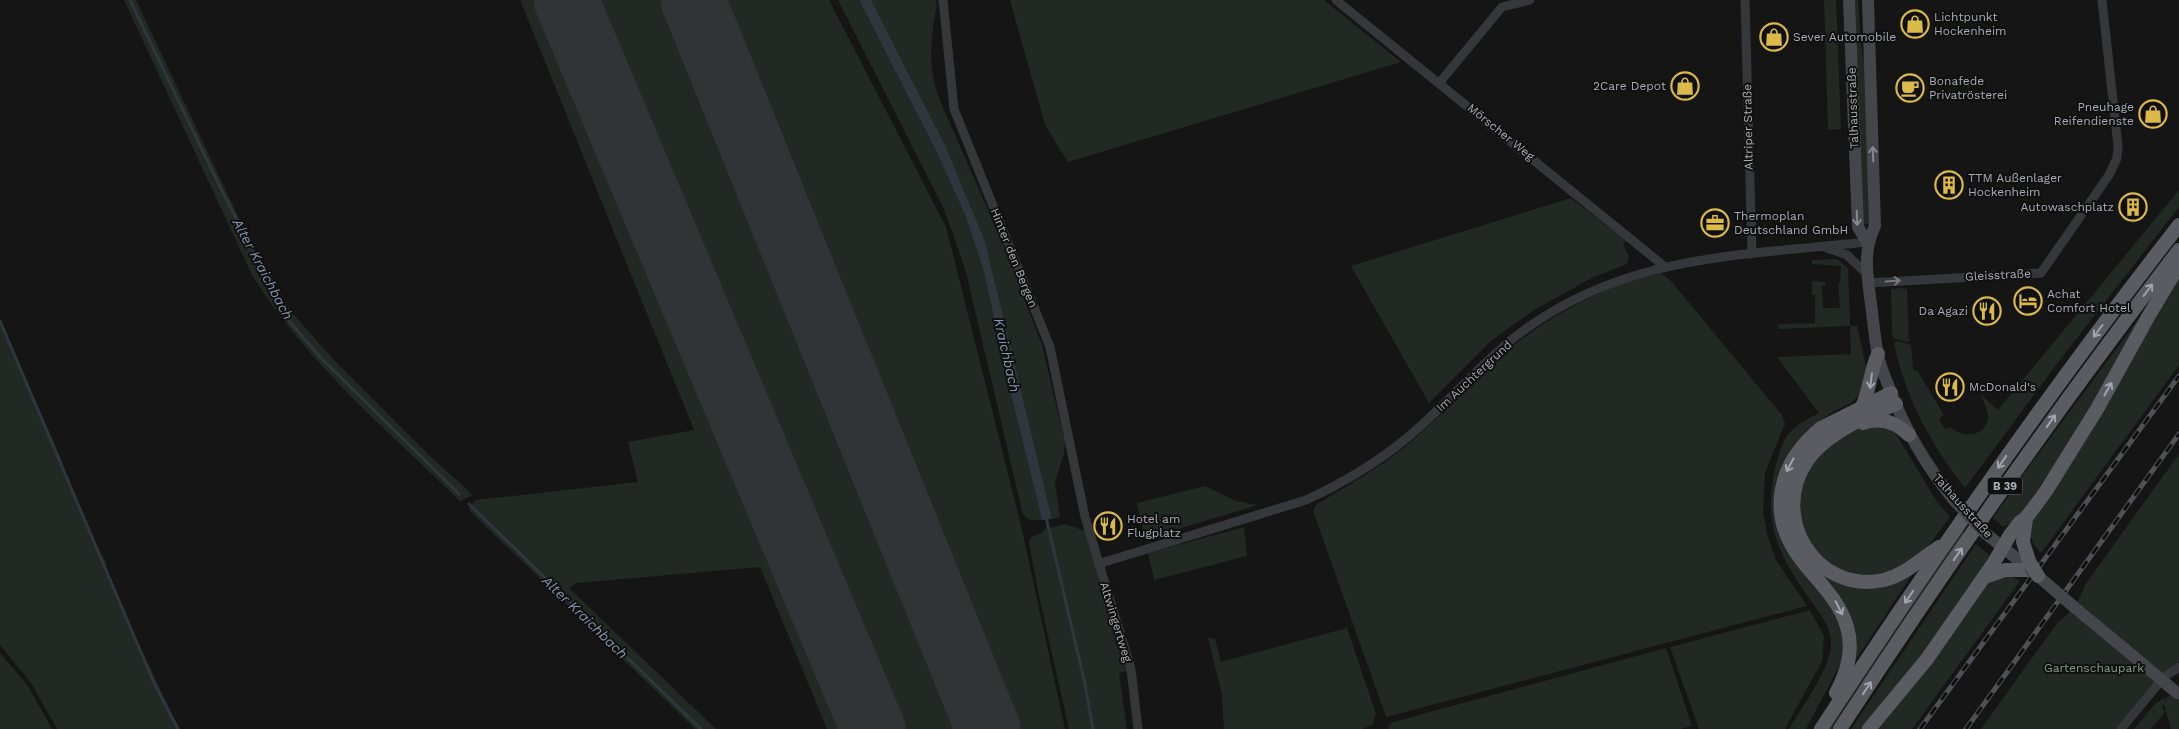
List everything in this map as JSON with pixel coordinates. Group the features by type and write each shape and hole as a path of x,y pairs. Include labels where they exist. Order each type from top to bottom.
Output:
{"highway":[{"name":"B 39","path":"1820,729 1946,543 2036,415 2179,224"},
{"name":"B 39","path":"1840,729 2012,476 2179,250"},
{"name":"B 39","path":"2003,547 2020,522 2026,518 2068,456 2179,265"},
{"path":"1862,407 1870,389 1872,366 1878,354"},
{"path":"1894,398 1876,412 1820,446 1808,458 1796,482 1792,506 1796,531 1807,549 1820,564 1840,576 1852,580 1876,581 1904,573 1946,543"},
{"path":"1820,729 1848,665 1850,654 1848,628 1833,598 1791,545 1785,530 1780,496 1785,474 1800,448 1821,428 1862,407 1894,398"},
{"path":"1853,426 1872,420 1886,421 1899,425 1910,435"},
{"path":"1984,578 2005,570 2033,569 2024,546 2026,518"},
{"path":"1869,729 1927,659 1984,578 2003,547"}],"main road":[{"name":"Talhausstraße","path":"1849,0 1858,227 1867,242"},
{"name":"Talhausstraße","path":"1868,0 1875,226 1867,242 1868,279 1878,354 1910,435 1933,474 1954,500 1986,533 2033,569 2074,607 2178,694"}],"street":[{"name":"Hinter den Bergen","path":"943,0 954,109 1050,347 1086,517"},
{"name":"Mörscher Weg","path":"1336,0 1440,82 1664,266"},
{"path":"1440,82 1501,3 1530,0"},
{"name":"Altriper Straße","path":"1745,0 1752,254"},
{"name":"Gleisstraße","path":"1868,279 1918,280 2041,273 2109,175 2115,163 2118,146 2102,0"},
{"name":"Im Auchtergrund","path":"1098,564 1306,500 1337,486 1386,454 1409,436 1480,368 1537,321 1588,293 1614,282 1664,266 1752,254 1867,242"},
{"path":"1824,247 1846,254 1868,279"},
{"name":"Altwingertweg","path":"1086,517 1098,564 1131,669 1138,729"},
{"path":"2121,729 2164,677 2179,667"}],"green space":[{"path":"124,0 136,0 262,267 292,313 335,361 431,457 473,495 460,501 376,421 322,366 273,307 252,275"},
{"path":"520,0 829,0 946,227 1021,525 1065,729 827,729 760,567 577,583 569,588 716,729 695,729 470,511 469,508 476,500 638,482 628,442 694,430"},
{"path":"838,0 859,0 936,151 966,217 983,268 1010,391 1042,520 1030,520 1022,511 966,272 944,209"},
{"path":"871,0 936,0 931,51 935,85 1008,256 1042,345 1065,442 1064,453 1055,482 1060,517 1052,519 985,241 945,145"},
{"path":"1010,0 1324,0 1401,62 1068,162 1045,125"},
{"path":"1824,0 1836,0 1841,129 1828,130"},
{"path":"1855,0 1858,0 1861,44 1867,82 1871,224 1863,224"},
{"path":"2179,190 2179,207 2056,365 1965,488 1930,437 1921,420 1905,383 1894,343 1898,341 1911,345 1913,369 1918,372 1944,415 1939,419 1945,429 1950,427 1955,431 1967,434 1978,432 1983,429 1988,417 1980,394 1998,410"},
{"path":"1571,198 1626,241 1623,245 1629,256 1627,264 1592,278 1534,310 1491,341 1429,403 1351,266"},
{"path":"1837,259 1848,268 1850,326 1779,329 1778,324 1815,323 1815,295 1812,295 1812,281 1825,282 1825,286 1822,286 1823,308 1840,308 1838,283 1840,283 1841,266 1812,264 1812,260"},
{"path":"1661,273 1671,281 1781,414 1785,423 1765,473 1763,512 1768,538 1776,560 1807,606 1386,717 1313,511 1317,504 1373,470 1406,446 1502,355 1543,324 1565,310 1612,288"},
{"path":"2179,274 2179,365 2041,553 2032,539 2032,522"},
{"path":"1891,289 1907,289 1909,342 1894,339 1892,334"},
{"path":"2137,321 2139,322 2071,441 2021,514 2014,521 2003,527 1993,518"},
{"path":"0,322 59,454 90,535 105,560 110,583 179,729 57,729 31,683 0,645"},
{"path":"1850,326 1857,326 1867,371 1860,394 1851,403 1831,413 1806,431 1792,447 1777,481 1774,507 1839,619 1843,640 1843,659 1806,729 1789,729 1821,676 1830,653 1831,644 1829,631 1820,613 1797,581 1781,552 1772,522 1772,488 1775,469 1784,441 1788,434 1800,423 1819,413 1777,357 1851,354"},
{"path":"1871,426 1893,429 1936,500 1950,517 1914,561 1900,570 1868,577 1845,573 1818,555 1800,528 1797,492 1819,453 1855,430"},
{"path":"1822,439 1789,517 1834,578 1910,574 1911,576 1855,661 1834,592 1810,565 1786,515"},
{"name":"Gartenschaupark","path":"2179,454 2179,662 2161,675 2117,729 1981,729 2058,622 2074,606 2085,585"},
{"path":"1205,486 1236,501 1258,505 1145,539 1137,503"},
{"path":"1066,524 1085,531 1128,671 1119,673 1127,729 1069,729 1039,596 1029,542 1031,537 1042,533 1044,529"},
{"path":"1244,527 1247,556 1154,580 1148,553"},
{"path":"1961,531 1964,533 1833,729 1828,729"},
{"path":"1976,544 1989,555 1987,562 1917,664 1863,729 1851,729"},
{"path":"1997,577 2013,577 2020,581 1912,729 1874,729 1988,583"},
{"path":"1810,610 1824,636 1822,661 1785,729 1699,729 1670,647"},
{"path":"1347,628 1376,714 1372,725 1362,729 1224,729 1222,695 1208,638 1215,639 1221,662"},
{"path":"1666,648 1692,726 1680,729 1389,729 1388,727 1393,722"},
{"path":"0,653 28,686 52,729 0,729"},
{"path":"2177,693 2179,695 2179,729 2171,729 2164,704 2162,707 2165,712 2151,729 2134,729 2155,704 2165,697 2164,703 2167,697"}],"water":[{"path":"859,0 871,0 945,145 985,241 1052,519 1042,520 1010,391 983,268 966,217 936,151"}],"waterway":[{"name":"Alter Kraichbach","path":"130,0 219,185 289,321 321,358 459,494"},
{"path":"0,321 154,683 178,729"},
{"name":"Alter Kraichbach","path":"469,504 701,729"},
{"name":"Kraichbach","path":"1046,517 1085,684 1093,729"}],"runway":[{"path":"566,0 873,729"},
{"path":"693,0 988,729"}],"railway":[{"path":"1920,729 2179,376"},
{"path":"1966,729 2179,434"}],"place":[{"name":"Lichtpunkt Hockenheim","path":"1915,24"},
{"name":"Sever Automobile","path":"1774,37"},
{"name":"2Care Depot","path":"1685,86"},
{"name":"Bonafede Privatrösterei","path":"1910,88"},
{"name":"Pneuhage Reifendienste","path":"2153,114"},
{"name":"TTM Außenlager Hockenheim","path":"1949,185"},
{"name":"Autowaschplatz","path":"2133,207"},
{"name":"Thermoplan Deutschland GmbH","path":"1715,223"},
{"name":"Achat Comfort Hotel","path":"2028,301"},
{"name":"Da Agazi","path":"1987,311"},
{"name":"McDonald's","path":"1950,387"},
{"name":"Hotel am Flugplatz","path":"1108,526"}]}
